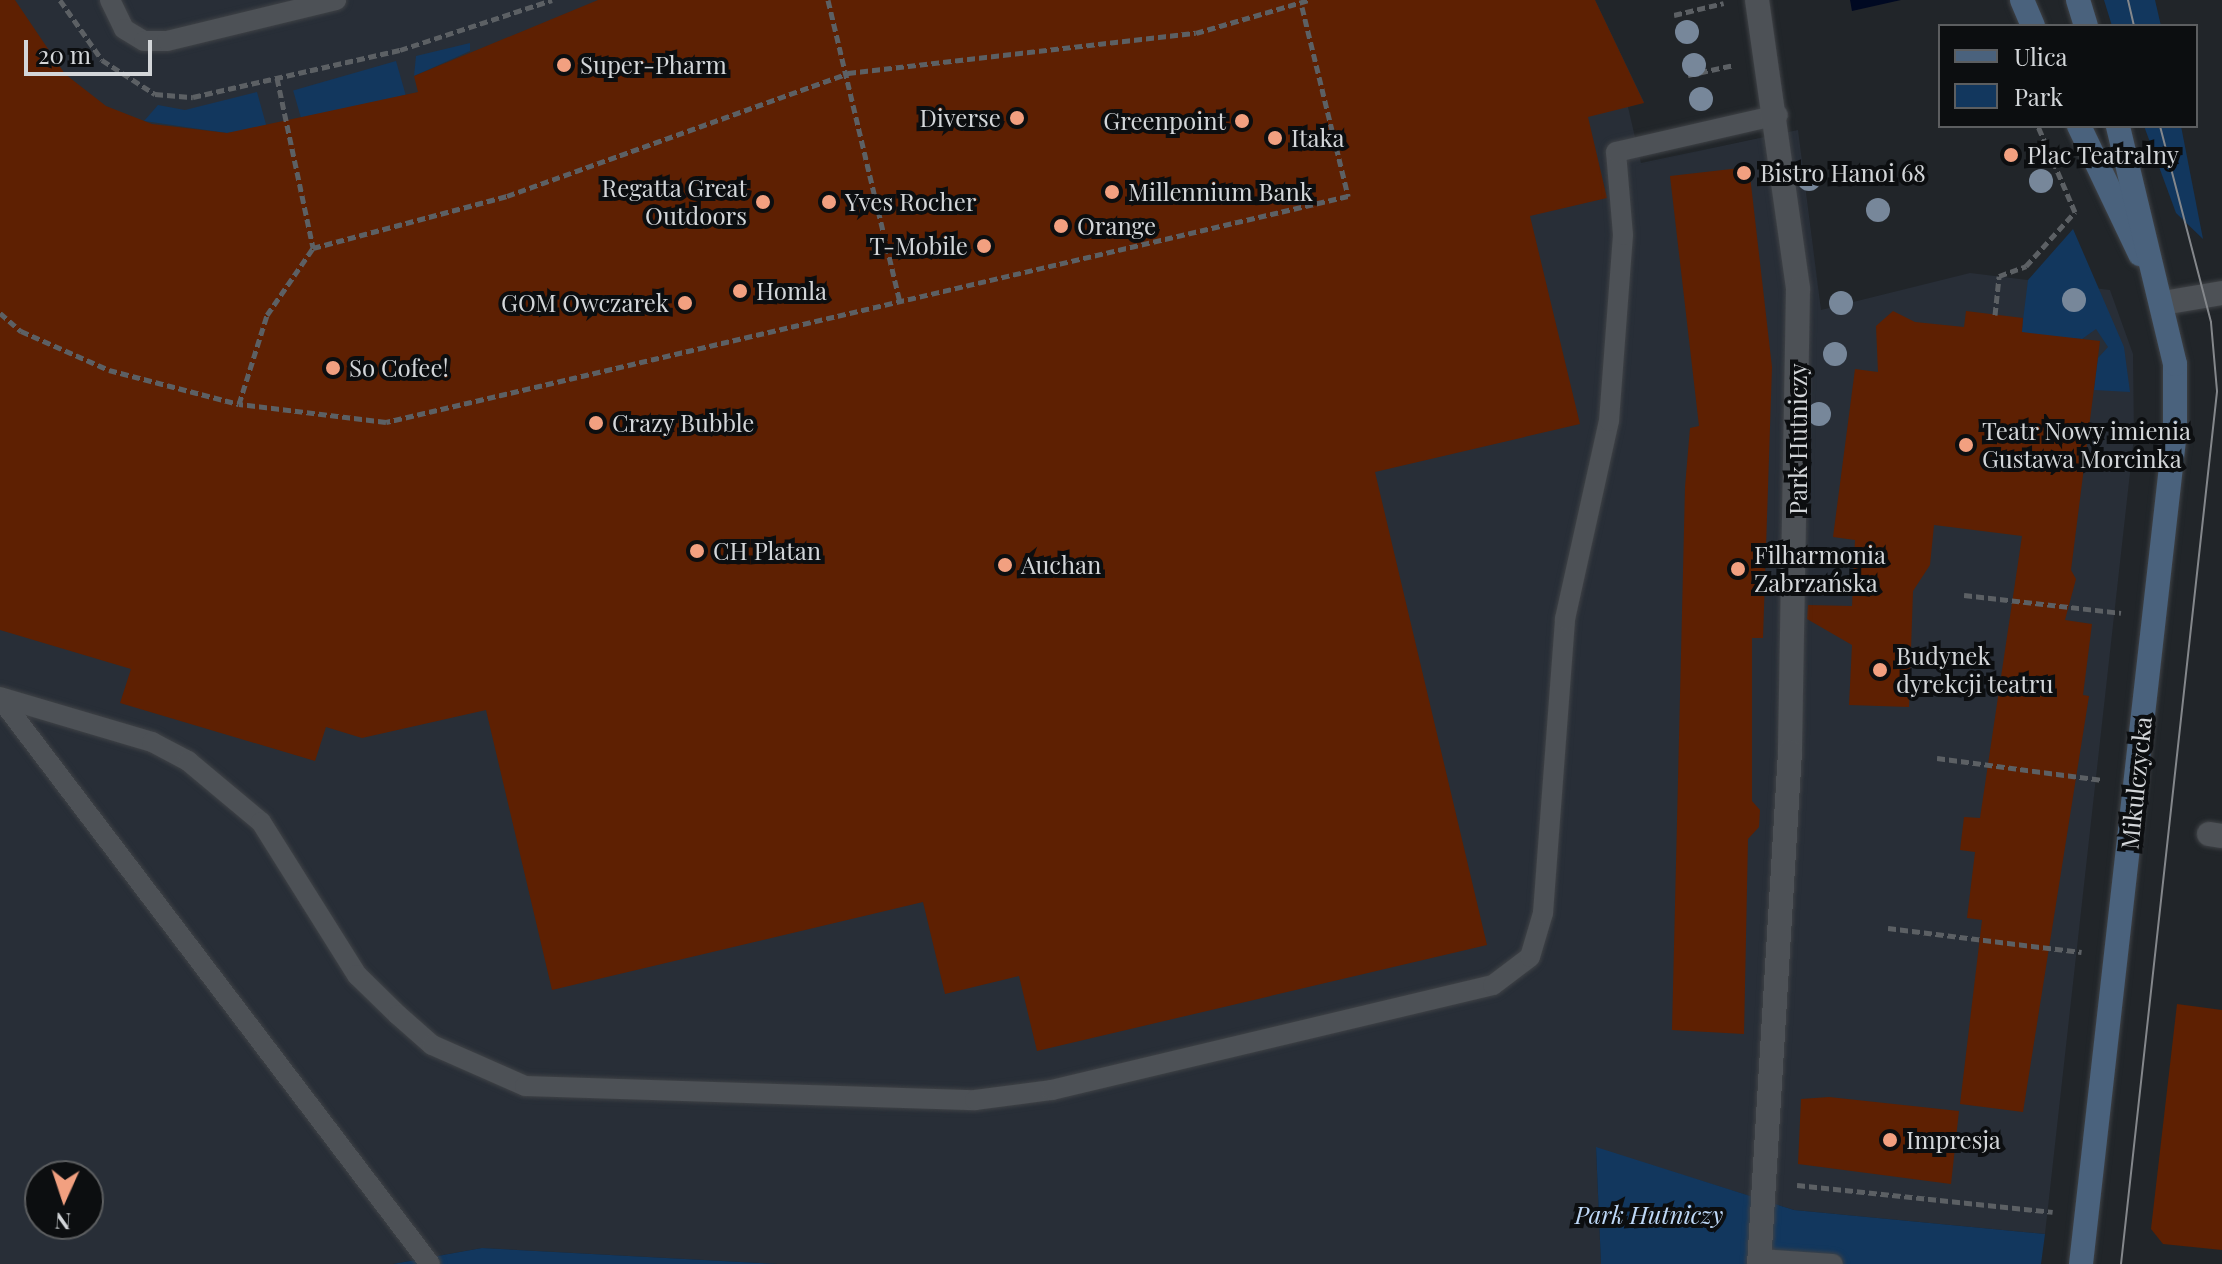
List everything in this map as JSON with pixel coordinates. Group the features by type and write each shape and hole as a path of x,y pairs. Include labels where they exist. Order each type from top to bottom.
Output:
{"main road":[{"path":"2022,0 2032,24"},
{"path":"2078,0 2085,24"},
{"path":"2080,128 2163,303"},
{"path":"2119,128 2163,303"},
{"name":"Mikulczycka","path":"2081,1264 2175,431 2175,364 2163,303"}],"street":[{"name":"Park Hutniczy","path":"1757,0 1778,115 1798,289 1798,547 1759,1261"},
{"path":"2163,303 2222,293"}],"lane":[{"path":"110,0 124,29 144,41 167,41 336,0"},
{"path":"0,697 110,727 188,761 261,822 357,975 398,1015 432,1045 525,1086 975,1100 1052,1090 1493,985 1530,957 1543,913 1565,619 1609,421 1623,235 1616,152 1778,115"},
{"path":"0,697 430,1264"},
{"path":"1759,1261 1833,1264"}],"path":[{"path":"60,0 102,60 155,94 193,97 400,50 552,0"},
{"path":"828,0 848,73 900,302"},
{"path":"239,404 267,315 313,248 507,196 848,73 1196,33 1302,7 1309,0"},
{"path":"1674,15 1714,6"},
{"path":"0,313 21,331 109,370 239,404 386,422 900,302 1348,196 1302,7"},
{"path":"1688,75 1739,64"},
{"path":"277,78 313,248"},
{"path":"1995,315 1999,276 2026,266 2075,212 2039,128"},
{"path":"1964,595 2126,614"},
{"path":"1937,758 2106,780"},
{"path":"1888,928 2087,953"},
{"path":"1763,1182 2058,1212"}],"shaded area":[{"path":"0,0 1595,0 1644,102 1628,107 1641,163 1798,130 1821,310 1970,273 2110,290 2133,354 2134,437 2045,1234 1794,1210 1596,1148 1601,1264 778,1264 482,1248 393,1264 0,1264"},
{"path":"1850,0 1901,0 1852,11"}],"green space":[{"path":"2104,0 2155,0 2161,24 2111,24"},
{"path":"470,43 470,51 414,76 416,56"},
{"path":"396,61 406,95 303,124 293,90"},
{"path":"257,92 267,128 227,133 144,121 158,105 185,110"},
{"path":"2145,128 2181,128 2203,239 2176,213"},
{"path":"2073,229 2124,347 2130,392 2094,390 2098,358 2108,347 2096,329 2082,339 2021,336 2028,280"},
{"name":"Park Hutniczy","path":"1596,1147 1794,1210 2045,1234 2041,1264 1601,1264"},
{"path":"482,1248 778,1264 393,1264"}],"building":[{"name":"CH Platan","path":"0,0 15,0 65,74 106,106 152,124 227,133 418,92 414,76 598,0 1595,0 1644,103 1588,117 1607,198 1530,216 1580,424 1375,472 1487,945 1037,1051 1019,976 945,994 923,902 552,990 486,710 362,738 326,727 315,761 120,703 131,669 0,630"},
{"path":"1749,167 1772,367 1763,638 1752,638 1752,801 1760,810 1759,827 1748,839 1744,1034 1672,1030 1685,487 1690,428 1699,426 1670,176"},
{"path":"1893,311 1915,322 1964,327 1966,311 2023,318 2022,332 2100,341 2071,570 2076,579 2065,620 2092,624 2083,695 2089,696 2023,1112 1960,1104 1982,920 1967,918 1975,852 1960,850 1964,817 1980,818 2022,536 1934,525 1930,565 1913,591 1909,707 1849,705 1852,645 1807,619 1808,605 1852,606 1855,540 1833,537 1855,369 1878,372 1876,326"},
{"path":"2177,1004 2222,1010 2222,1250 2163,1244 2151,1229"},
{"path":"1829,1097 1959,1111 1951,1184 1798,1164 1801,1099"}],"tram line":[{"path":"2128,0 2134,24"},
{"path":"2121,1264 2217,391 2211,322 2161,128"}],"place":[{"name":"Super-Pharm","path":"564,65"},
{"name":"Diverse","path":"1017,118"},
{"name":"Greenpoint","path":"1242,121"},
{"name":"Itaka","path":"1275,138"},
{"name":"Plac Teatralny","path":"2011,155"},
{"name":"Bistro Hanoi 68","path":"1744,173"},
{"name":"Millennium Bank","path":"1112,192"},
{"name":"Regatta Great Outdoors","path":"763,202"},
{"name":"Yves Rocher","path":"829,202"},
{"name":"Orange","path":"1061,226"},
{"name":"T-Mobile","path":"984,246"},
{"name":"Homla","path":"740,291"},
{"name":"GOM Owczarek","path":"685,303"},
{"name":"So Cofee!","path":"333,368"},
{"name":"Crazy Bubble","path":"596,423"},
{"name":"Teatr Nowy imienia Gustawa Morcinka","path":"1966,445"},
{"name":"CH Platan","path":"697,551"},
{"name":"Auchan","path":"1005,565"},
{"name":"Filharmonia Zabrzańska","path":"1738,569"},
{"name":"Budynek dyrekcji teatru","path":"1880,670"},
{"name":"Impresja","path":"1890,1140"}]}
